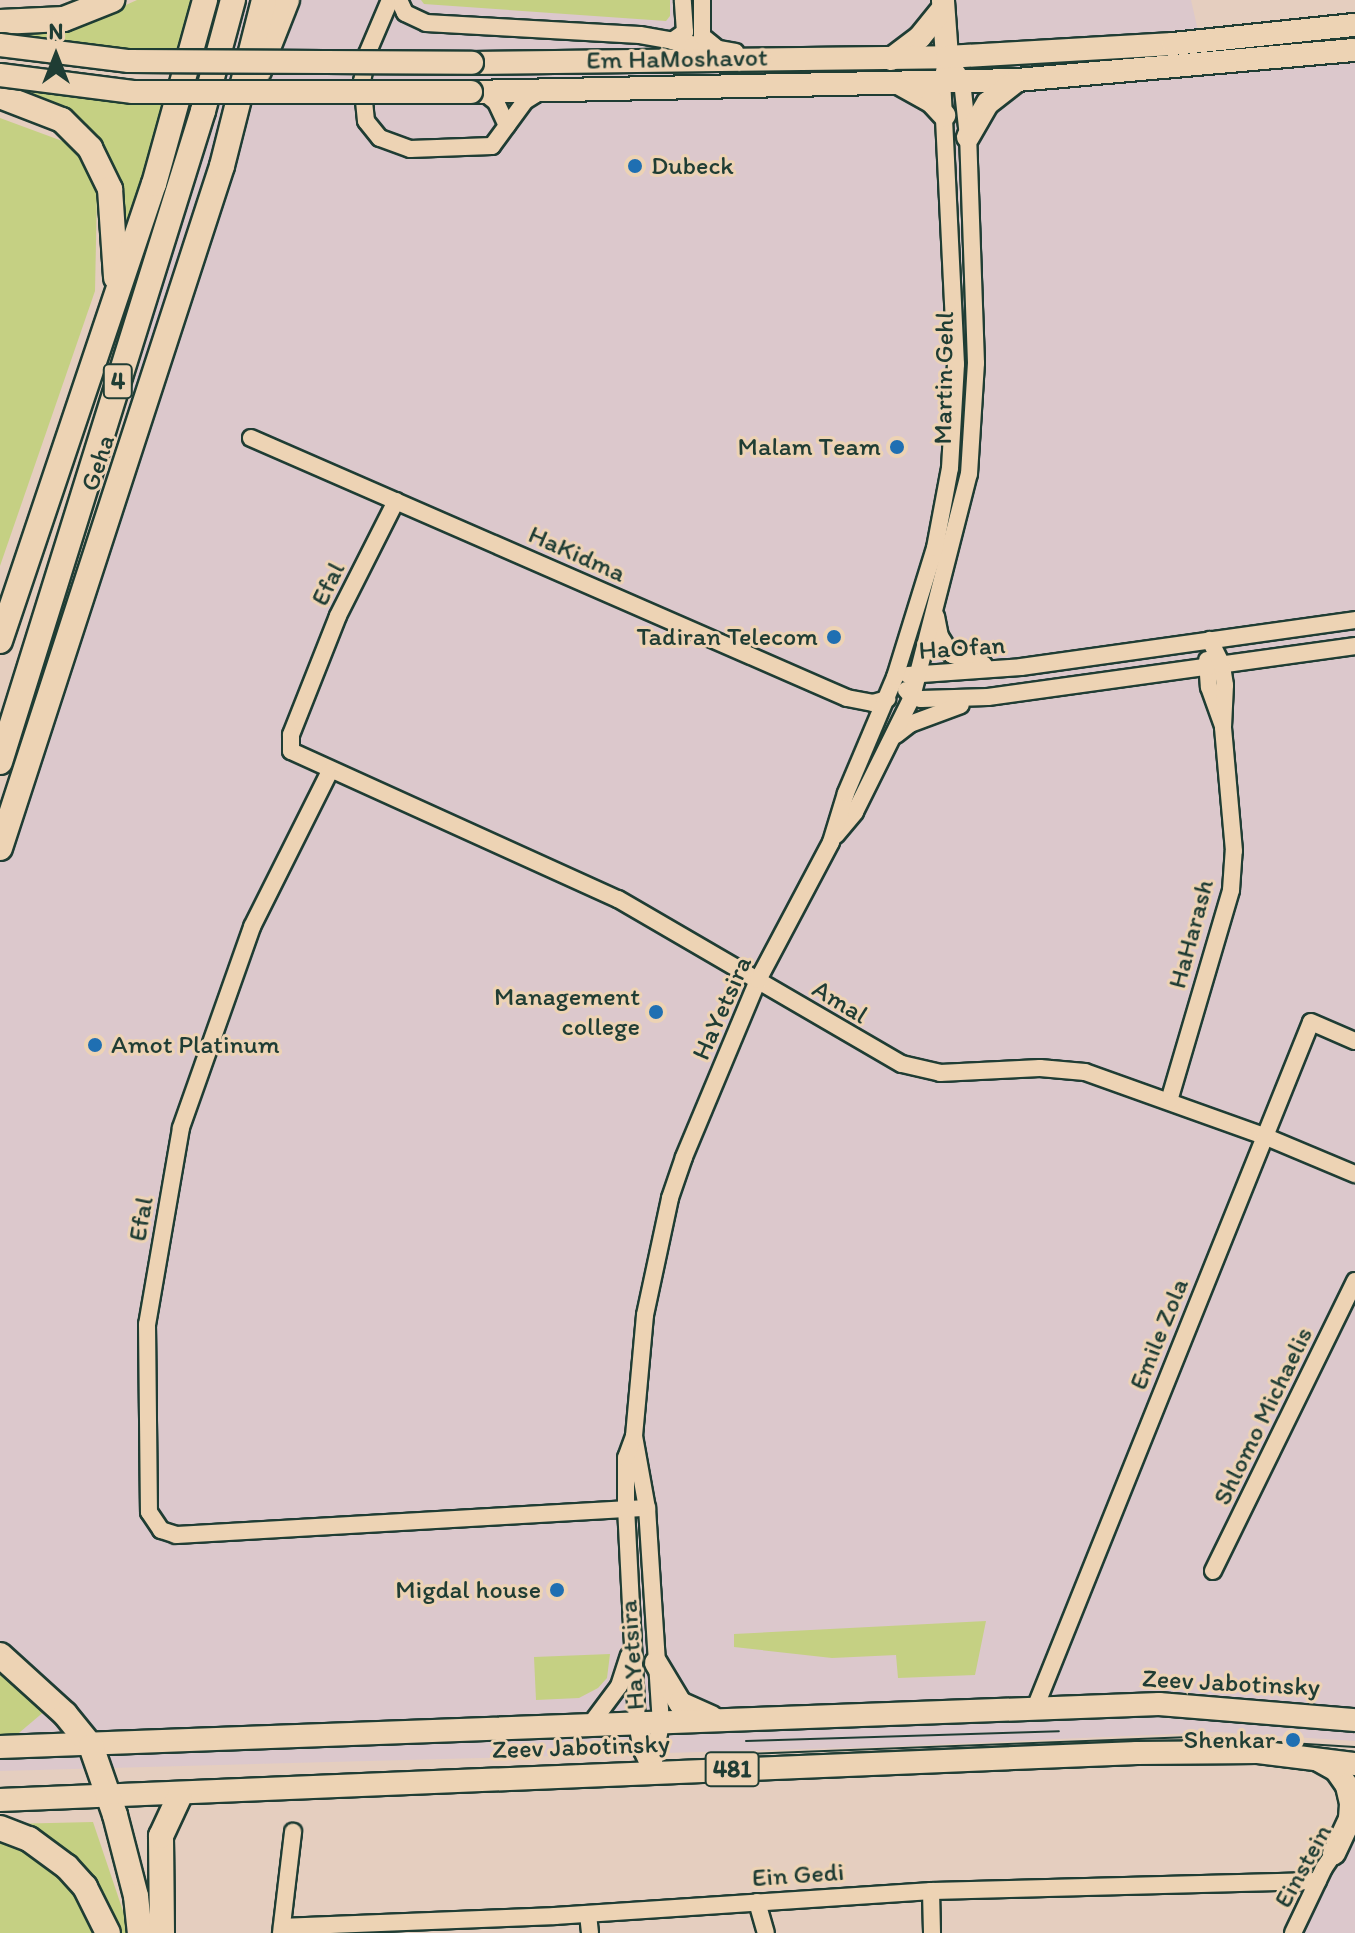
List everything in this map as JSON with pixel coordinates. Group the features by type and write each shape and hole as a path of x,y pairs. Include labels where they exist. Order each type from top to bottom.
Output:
{"highway":[{"path":"0,22 64,19 112,0"},
{"path":"0,641 154,184 205,0"},
{"name":"Geha","path":"0,762 203,111 233,0"},
{"name":"Geha","path":"0,848 222,166 264,0"},
{"path":"222,166 287,0"},
{"path":"0,96 62,120 84,141 103,170 114,213 117,265 113,304"},
{"path":"0,1655 65,1714 91,1746 136,1896 140,1933"},
{"path":"162,1933 161,1836 180,1795"},
{"path":"0,1828 29,1839 67,1867 85,1887 108,1933"}],"main road":[{"name":"Martin Gehl","path":"943,4 947,57"},
{"path":"891,59 910,47 943,4"},
{"name":"Em HaMoshavot","path":"0,45 129,61 472,63 891,59 1173,44 1355,25"},
{"name":"Em HaMoshavot","path":"0,75 133,92 477,92 1017,80 1355,50"},
{"path":"968,137 988,103 1017,80"},
{"path":"897,82 932,102 944,115"},
{"path":"656,1663 671,1692 689,1710 741,1721"},
{"name":"Zeev Jabotinsky","path":"0,1747 91,1746 1035,1708 1197,1705 1355,1720"},
{"name":"Zeev Jabotinsky","path":"0,1800 109,1798 652,1772 1196,1751 1258,1752 1355,1764"},
{"path":"1317,1759 1336,1770 1347,1786 1351,1804 1350,1819 1334,1853"}],"street":[{"path":"390,0 367,54 362,81 366,121 380,138 410,149 480,149 492,146 525,101 544,90"},
{"path":"399,0 405,13 426,23"},
{"path":"672,41 685,32 683,0"},
{"path":"702,0 704,41 719,49"},
{"path":"381,22 640,35 785,60"},
{"name":"Martin Gehl","path":"912,697 969,474 976,363 968,137 947,57"},
{"name":"Martin Gehl","path":"895,677 935,548 950,468 956,364 944,115 952,81"},
{"path":"477,92 496,102 507,126"},
{"name":"HaKidma","path":"251,438 847,698 873,703 887,699"},
{"name":"Efal","path":"396,501 338,616 291,735 291,751 330,771 252,927 181,1128 147,1324 149,1512 161,1530 176,1535 647,1508"},
{"path":"936,611 940,636 952,655 975,663 1021,667"},
{"name":"HaOfan","path":"895,677 1021,667 1355,620"},
{"name":"HaHarash","path":"1169,1101 1231,890 1234,851 1223,727 1210,640"},
{"name":"HaOfan","path":"895,677 912,697 988,697 1355,646"},
{"name":"HaHarash","path":"1214,667 1212,700 1223,727"},
{"path":"1169,673 1194,680 1212,700"},
{"name":"HaYetsira","path":"831,842 846,793 895,677"},
{"name":"HaYetsira","path":"652,1772 642,1751 637,1724 626,1458 634,1436 645,1315 670,1198 699,1117 758,980 831,842 855,812 912,697"},
{"path":"892,739 910,724 929,715 988,697"},
{"name":"Amal","path":"330,771 372,786 618,899 870,1049 920,1071 1062,1068 1085,1072 1264,1136 1355,1174"},
{"name":"Emile Zola","path":"1035,1708 1311,1022 1355,1041"},
{"name":"Shlomo Michaelis","path":"1213,1571 1355,1281"},
{"name":"HaYetsira","path":"634,1436 647,1508 661,1723 652,1772"},
{"path":"590,1725 619,1686 633,1643"},
{"name":"Einstein","path":"1293,1933 1318,1881 1355,1823"},
{"path":"283,1931 293,1832"},
{"name":"Ein Gedi","path":"283,1931 931,1891 1318,1881"},
{"path":"931,1891 932,1933"},
{"path":"757,1902 766,1933"},
{"path":"588,1914 590,1933"}],"shaded area":[{"path":"243,0 1191,0 1202,48 1355,37 1355,1741 1217,1732 885,1747 0,1771 0,855"},
{"path":"1355,1833 1355,1933 1296,1933 1323,1883"}],"green space":[{"path":"137,0 192,0 178,57 0,39 0,26 88,22"},
{"path":"421,0 670,0 670,16 666,21 424,4"},
{"path":"10,82 83,96 163,105 130,238 120,233 105,155 5,95"},
{"path":"0,118 65,142 85,165 97,192 95,291 0,566"},
{"path":"986,1621 975,1675 898,1678 896,1655 832,1658 734,1647 734,1634"},
{"path":"610,1654 607,1678 598,1688 579,1698 536,1700 534,1657"},
{"path":"0,1668 46,1710 13,1738 0,1738"},
{"path":"93,1822 128,1933 117,1933 8,1824"},
{"path":"0,1842 26,1852 58,1876 75,1895 95,1933 0,1933"}],"tram line":[{"path":"746,1741 1059,1731"},
{"path":"746,1754 1191,1737 1355,1747"}],"place":[{"name":"Dubeck","path":"635,166"},
{"name":"Malam Team","path":"897,447"},
{"name":"Tadiran Telecom","path":"834,637"},
{"name":"Management college","path":"656,1012"},
{"name":"Amot Platinum","path":"95,1045"},
{"name":"Migdal house","path":"557,1590"},
{"name":"Shenkar","path":"1293,1740"}]}
